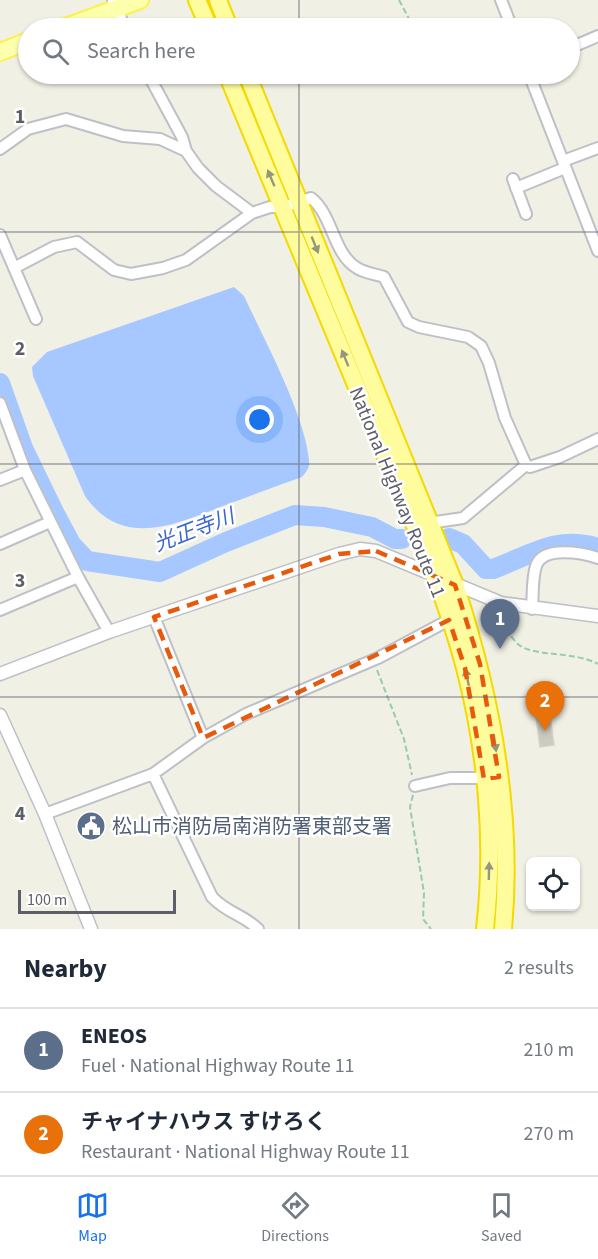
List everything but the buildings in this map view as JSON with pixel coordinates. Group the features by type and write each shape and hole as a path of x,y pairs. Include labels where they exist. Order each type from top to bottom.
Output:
{"highway":[{"path":"197,0 204,18"},
{"path":"218,0 225,18"},
{"name":"National Highway Route 11","path":"232,84 290,205 429,523 455,585 480,664 492,778 485,929"},
{"name":"National Highway Route 11","path":"250,84 290,205 433,574 465,668 492,778 505,852 504,929"}],"main road":[{"path":"85,18 115,4 140,0"},
{"path":"0,52 18,45"}],"street":[{"path":"501,0 508,18"},
{"path":"115,4 121,18"},
{"path":"580,44 598,36"},
{"path":"153,84 182,137 186,151"},
{"path":"533,84 598,251"},
{"path":"0,149 28,129 66,119 123,136 160,139 186,151 216,186 252,213"},
{"path":"526,214 514,183 598,148"},
{"path":"14,267 54,247 77,242 114,270 130,274 163,268 186,260 252,213 311,198 316,202 348,260 363,271 384,277 408,322 419,327 468,337 481,346 489,363 505,418 526,465"},
{"path":"0,235 36,319"},
{"path":"0,403 2,416 24,470 78,577 109,632"},
{"path":"429,523 463,518 526,465 530,466 560,457 598,439"},
{"path":"0,480 24,470"},
{"path":"0,544 50,522"},
{"path":"0,674 109,632 339,554 360,549 376,551 493,599 532,609 598,616"},
{"path":"532,609 537,564 542,558 564,552 598,558"},
{"path":"0,610 78,577"},
{"path":"154,617 203,738"},
{"path":"45,814 153,774 203,738 246,714 378,658 449,620"},
{"path":"0,715 45,814 91,929"},
{"path":"153,774 212,897 225,911 249,920 258,929"},
{"path":"415,786 450,778 492,778"}],"path":[{"path":"399,0 409,18"},
{"path":"493,599 495,612 518,644 526,648 575,655 598,664"}],"highlighted area":[{"path":"376,551 455,585 480,664 499,777 484,779 465,668 449,620 203,738 154,617 339,554"}],"water":[{"path":"234,287 244,296 292,400 306,442 308,469 302,477 186,520 150,528 115,523 100,512 85,496 33,376 32,367 47,352"}],"waterway":[{"name":"光正寺川","path":"0,383 23,448 54,512 71,544 87,561 160,572 226,542 295,515 324,517 372,527 395,539 402,539"},
{"name":"光正寺川","path":"449,538 463,544 486,569 493,569 556,545 569,544 598,548"}],"place":[{"name":"ENEOS","path":"500,649"},
{"name":"チャイナハウス すけろく","path":"545,731"},
{"name":"松山市消防局南消防署東部支署","path":"91,826"}]}
